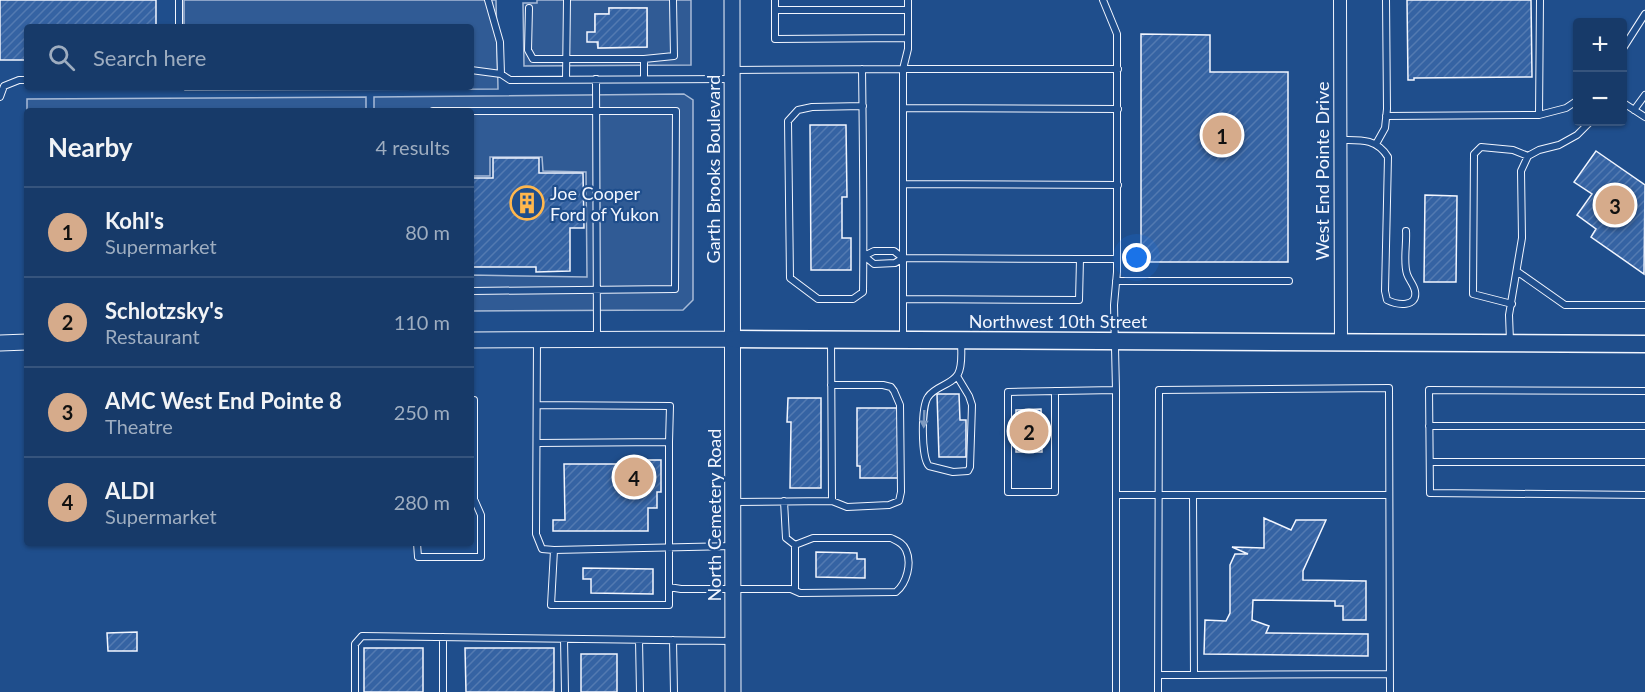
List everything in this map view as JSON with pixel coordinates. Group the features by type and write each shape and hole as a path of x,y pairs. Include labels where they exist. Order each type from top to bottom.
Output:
{"main road":[{"name":"Northwest 10th Street","path":"733,339 1645,344"}],"street":[{"name":"Garth Brooks Boulevard","path":"732,0 733,339"},
{"name":"West End Pointe Drive","path":"1340,0 1341,343"},
{"name":"Northwest 10th Street","path":"474,340 733,339"},
{"name":"North Cemetery Road","path":"733,339 733,692"},
{"path":"0,343 24,342"}],"lane":[{"path":"179,0 179,24"},
{"path":"488,0 500,42 501,74"},
{"path":"566,79 567,0"},
{"path":"529,8 528,50 533,59 644,59 674,56 673,0"},
{"path":"775,0 775,39 908,38"},
{"path":"903,340 903,69 908,49 908,0"},
{"path":"1103,0 1117,34 1118,69 1117,259 1114,305 1116,691"},
{"path":"1376,144 1385,128 1386,116 1386,0"},
{"path":"1539,115 1540,0"},
{"path":"775,10 908,10"},
{"path":"1627,43 1645,14"},
{"path":"644,59 644,79"},
{"path":"474,70 501,74 510,80 644,79 862,69 1118,69"},
{"path":"862,69 863,106 864,256 863,292 853,299 818,299 790,278 788,121 798,110 812,107 863,106"},
{"path":"596,79 597,339"},
{"path":"0,97 4,86 24,80"},
{"path":"1634,110 1645,95"},
{"path":"1386,116 1539,115 1566,108 1573,103"},
{"path":"1627,105 1645,117"},
{"path":"903,108 1118,109"},
{"path":"474,111 676,111 675,289 474,291"},
{"path":"1510,343 1509,315 1522,238 1521,171 1528,156 1539,150 1559,145 1577,135 1586,126"},
{"path":"1340,140 1371,141 1382,148 1388,157 1385,291 1387,300 1402,305 1412,302 1415,297 1415,289 1407,273 1407,231"},
{"path":"1512,304 1473,294 1474,154 1481,147 1513,150 1528,156"},
{"path":"903,184 1118,185"},
{"path":"864,256 874,251 894,251 903,258"},
{"path":"864,256 874,264 895,263 903,258 1117,259"},
{"path":"903,298 1079,300 1080,259"},
{"path":"1518,272 1565,305 1645,305"},
{"path":"1116,281 1289,280"},
{"path":"831,339 832,501"},
{"path":"537,340 536,534 542,549 733,546"},
{"path":"957,376 972,405 970,468 960,473 929,466 926,463 924,452 925,404 928,397 957,376 960,370 961,340"},
{"path":"733,502 832,501 847,507 892,505 899,501 900,410 894,391 883,385 831,386"},
{"path":"1158,692 1159,390 1389,388 1390,692"},
{"path":"1055,391 1055,492 1008,492 1008,392 1055,391 1116,390"},
{"path":"1645,391 1429,390 1430,494 1645,495"},
{"path":"417,546 417,557 481,557 482,515 474,499 474,400"},
{"path":"537,405 669,406 669,605 551,605 554,550"},
{"path":"1429,426 1645,426"},
{"path":"537,443 669,442"},
{"path":"1430,462 1645,462"},
{"path":"1116,495 1388,495"},
{"path":"1193,495 1194,675"},
{"path":"784,501 786,538 795,545"},
{"path":"669,587 681,590 795,590 800,593 896,592 906,579 907,550 901,542 891,538 813,538 795,545"},
{"path":"795,545 795,590"},
{"path":"355,692 355,644 362,636 733,641"},
{"path":"443,637 443,692"},
{"path":"564,639 565,692"},
{"path":"639,640 640,692"},
{"path":"673,640 674,692"},
{"path":"1159,675 1390,674"}],"shaded area":[{"path":"184,0 496,0 498,89 474,89 474,24 184,24"},
{"path":"537,0 691,0 691,65 524,66 523,3 537,3","holes":["609,8 647,8 647,47 598,48 595,14 609,14"]},
{"path":"684,94 693,100 693,300 683,310 474,311 474,275 587,277 586,172 543,171 542,157 490,157 490,176 474,176 474,108 374,108 374,97"},
{"path":"366,97 366,108 27,108 27,99"}],"building":[{"path":"0,0 156,0 156,24 24,24 24,60 0,60"},
{"path":"1407,0 1531,0 1532,77 1414,78 1414,80 1408,80"},
{"path":"609,8 647,8 647,47 598,48 598,42 587,42 587,32 595,32 595,14 609,14"},
{"path":"1141,34 1210,35 1210,72 1288,72 1288,262 1141,262"},
{"path":"810,125 846,125 847,197 842,197 842,238 851,238 851,270 811,270"},
{"path":"1596,151 1645,185 1644,274 1591,237 1596,229 1577,215 1592,194 1574,182"},
{"name":"Joe Cooper Ford of Yukon","path":"493,158 539,158 539,173 583,173 584,228 570,228 570,271 536,272 536,267 474,267 474,178 493,178"},
{"path":"1425,195 1457,196 1456,282 1424,282"},
{"path":"937,394 959,394 960,420 966,420 966,457 939,457"},
{"path":"788,398 821,398 821,488 790,488 791,422 787,422"},
{"path":"857,408 898,408 898,478 860,478 860,466 857,466"},
{"path":"1041,409 1042,452 1016,452 1016,410"},
{"path":"624,460 661,460 661,492 657,492 657,508 648,508 648,531 553,531 553,520 565,520 564,464 624,464"},
{"path":"1264,518 1291,530 1296,520 1326,520 1303,571 1303,580 1366,581 1366,620 1343,620 1343,606 1335,606 1335,601 1253,600 1252,620 1269,626 1266,633 1368,634 1368,656 1204,654 1205,620 1226,621 1230,613 1230,565 1235,554 1248,554 1232,547 1264,548"},
{"path":"816,552 857,553 857,559 865,559 865,578 816,577"},
{"path":"583,568 653,569 653,594 591,593 591,579 583,579"},
{"path":"137,632 137,651 108,651 107,633"},
{"path":"364,648 423,648 423,692 364,692"},
{"path":"465,648 554,648 554,692 466,692"},
{"path":"581,654 617,654 617,692 581,692"}],"place":[{"name":"Kohl's","path":"1222,135"},
{"name":"Joe Cooper Ford of Yukon","path":"527,203"},
{"name":"AMC West End Pointe 8","path":"1615,205"},
{"name":"Schlotzsky's","path":"1029,431"},
{"name":"ALDI","path":"634,477"}]}
